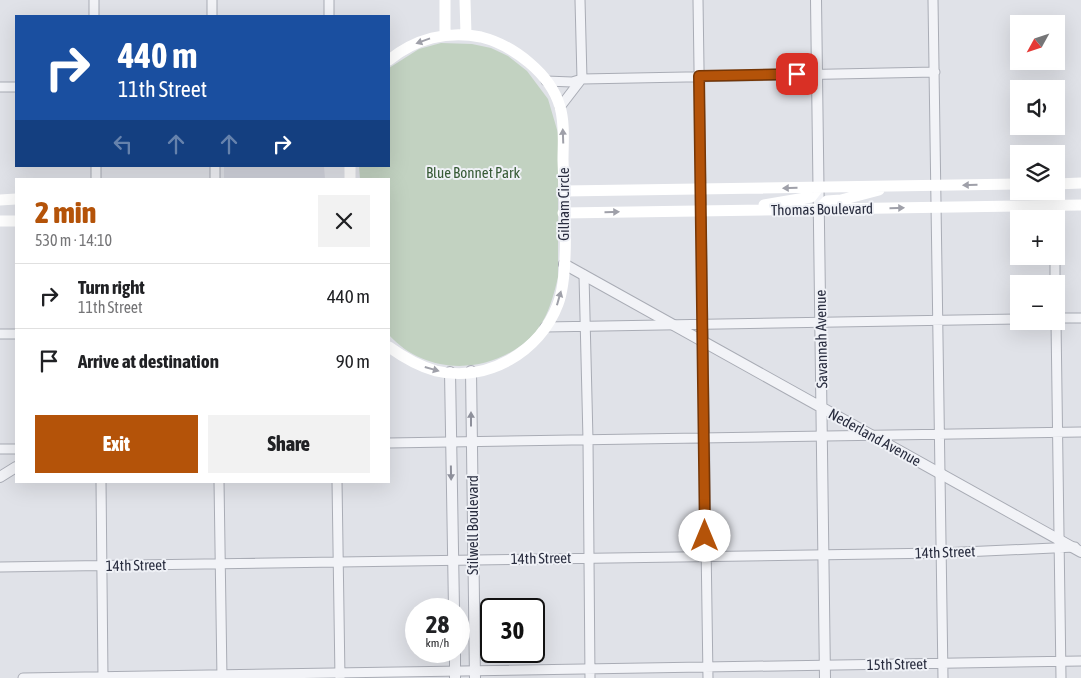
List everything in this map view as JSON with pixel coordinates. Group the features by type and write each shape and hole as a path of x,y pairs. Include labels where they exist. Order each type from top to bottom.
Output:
{"main road":[{"path":"445,0 446,35"},
{"path":"465,0 466,34"},
{"name":"Gilham Circle","path":"390,59 412,45 446,35 466,34 508,47 521,56 546,81 560,107 564,191 564,264 558,303 545,327 534,341 511,360 492,368 450,372 420,365 390,348"},
{"path":"1065,184 1081,183"},
{"name":"Thomas Boulevard","path":"564,191 1010,184"},
{"path":"819,209 827,201 870,194 890,186"},
{"path":"748,210 793,199 811,197 818,188"},
{"path":"0,200 15,200"},
{"name":"Thomas Boulevard","path":"563,213 1081,205"},
{"path":"0,221 15,221"}],"street":[{"path":"94,0 94,15"},
{"path":"212,0 212,15"},
{"path":"329,0 329,15"},
{"path":"560,107 582,79 580,0"},
{"path":"698,0 708,678"},
{"name":"Savannah Avenue","path":"816,0 825,678"},
{"path":"934,0 942,474 943,678"},
{"path":"546,81 572,82 582,79 934,72"},
{"path":"0,87 15,87"},
{"path":"1054,200 1054,210"},
{"name":"Nederland Avenue","path":"564,264 942,474 1059,543 1076,547 1081,552"},
{"path":"584,275 588,440 590,674"},
{"path":"1065,319 1081,318"},
{"path":"545,327 1010,319"},
{"path":"1056,330 1061,678"},
{"path":"0,334 15,334"},
{"name":"Stilwell Boulevard","path":"471,371 475,674"},
{"name":"Stilwell Boulevard","path":"450,372 454,598"},
{"path":"390,444 1081,432"},
{"path":"0,449 15,449"},
{"path":"0,477 15,468"},
{"path":"101,483 103,677"},
{"path":"219,483 222,676"},
{"path":"337,483 340,676"},
{"name":"14th Street","path":"0,566 941,552 1059,543"},
{"name":"15th Street","path":"23,678 590,674 708,667 1081,661"}],"shaded area":[{"path":"224,167 324,167 325,178 224,178"}],"green space":[{"name":"Blue Bonnet Park","path":"441,43 472,44 491,48 508,56 527,71 548,99 558,133 558,277 551,302 540,326 529,339 513,351 477,364 458,366 439,364 421,358 404,348 390,336 390,178 360,178 359,167 390,167 390,67 419,49"}],"route":[{"path":"705,536 704,324 699,76 797,74"}]}
